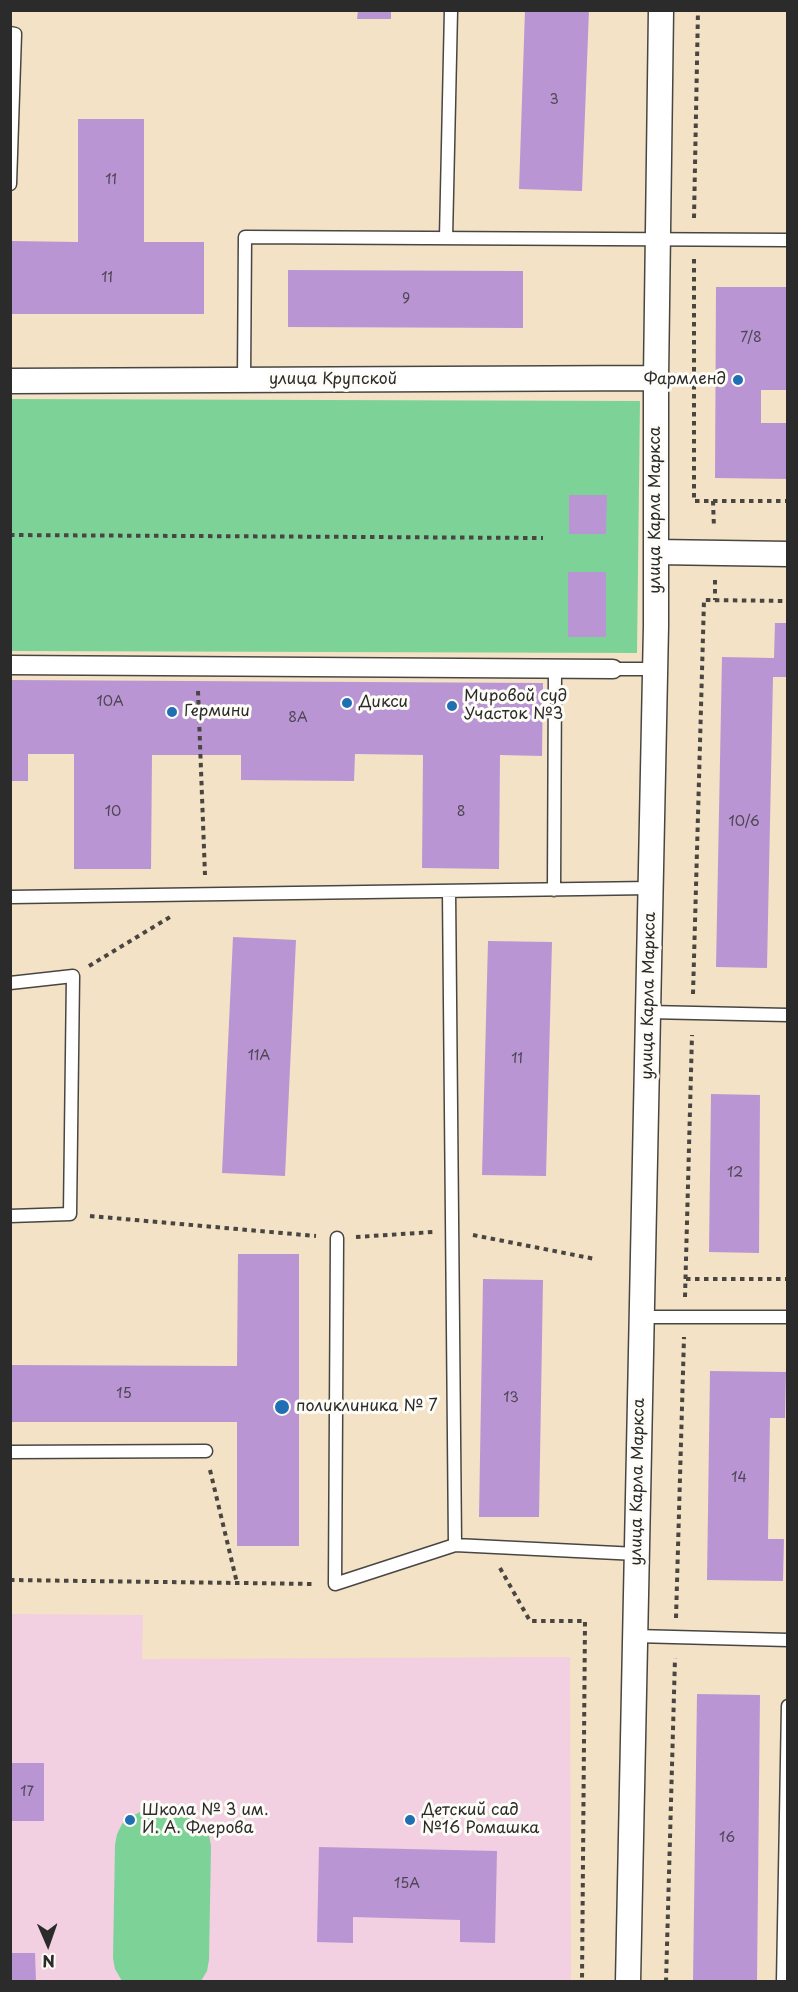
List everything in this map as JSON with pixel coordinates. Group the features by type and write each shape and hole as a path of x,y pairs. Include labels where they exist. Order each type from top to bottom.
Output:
{"street":[{"name":"улица Карла Маркса","path":"628,1982 656,669 656,378 661,10"},
{"name":"улица Крупской","path":"10,381 656,378"},
{"path":"657,552 788,554"},
{"path":"10,665 613,669"}],"lane":[{"path":"446,238 451,10"},
{"path":"10,33 15,34 10,184"},
{"path":"244,380 245,237 788,240"},
{"path":"554,890 555,669 656,669"},
{"path":"10,897 651,888"},
{"path":"448,891 455,1545"},
{"path":"10,983 72,976 70,1214 10,1216"},
{"path":"648,1012 788,1015"},
{"path":"337,1238 335,1584 455,1545 637,1554"},
{"path":"642,1317 788,1317"},
{"path":"10,1452 206,1451"},
{"path":"635,1636 788,1640"},
{"path":"783,1982 788,1706"}],"path":[{"path":"694,501 788,501"},
{"path":"10,535 543,538"},
{"path":"666,1982 704,600 788,601"},
{"path":"72,976 206,895 198,666"},
{"path":"686,1279 788,1279"},
{"path":"206,1451 237,1583"},
{"path":"488,1546 530,1621 585,1621 582,1982"},
{"path":"10,1580 335,1584"}],"shaded area":[{"path":"11,1614 143,1615 142,1659 570,1657 571,1981 11,1982"}],"green space":[{"path":"11,399 640,401 637,653 11,651"},
{"path":"140,1812 187,1813 197,1818 209,1835 211,1846 209,1960 207,1971 201,1981 122,1981 115,1969 113,1958 117,1834 122,1824 130,1817"}],"building":[{"path":"358,10 391,10 391,19 357,19"},
{"path":"525,10 589,10 582,191 519,189"},
{"path":"78,119 144,119 144,242 204,242 204,314 11,314 11,241 78,242"},
{"path":"288,270 523,271 523,328 288,327"},
{"path":"716,287 787,287 786,390 761,390 761,423 788,423 788,479 715,478"},
{"path":"569,495 607,495 606,534 569,534"},
{"path":"568,572 606,572 606,637 568,637"},
{"path":"775,623 788,623 788,677 773,677 767,968 716,967 722,657 774,658"},
{"path":"10,680 543,683 542,756 500,755 499,869 422,868 423,755 355,754 354,781 241,780 241,755 152,755 151,869 74,869 74,754 28,754 28,781 10,781"},
{"path":"233,937 296,940 285,1176 222,1173"},
{"path":"488,941 552,942 546,1176 482,1175"},
{"path":"711,1094 760,1095 759,1253 709,1252"},
{"path":"238,1254 299,1254 299,1546 237,1546 237,1422 10,1422 10,1365 237,1366"},
{"path":"483,1279 543,1280 539,1517 479,1517"},
{"path":"710,1371 786,1372 785,1418 770,1418 768,1539 784,1539 783,1581 707,1580"},
{"path":"697,1694 760,1695 757,1982 693,1982"},
{"path":"10,1763 44,1763 44,1821 10,1821"},
{"path":"319,1847 497,1851 495,1943 460,1942 460,1920 353,1917 353,1943 317,1942"},
{"path":"10,1953 35,1953 36,1982 10,1982"}],"place":[{"name":"Фармленд","path":"738,380"},
{"name":"Дикси","path":"347,703"},
{"name":"Мировой суд Участок №3","path":"452,706"},
{"name":"Гермини","path":"172,712"},
{"name":"поликлиника № 7","path":"282,1407"},
{"name":"Школа № 3 им. И. А. Флерова","path":"130,1820"},
{"name":"Детский сад №16 Ромашка","path":"410,1820"}]}
